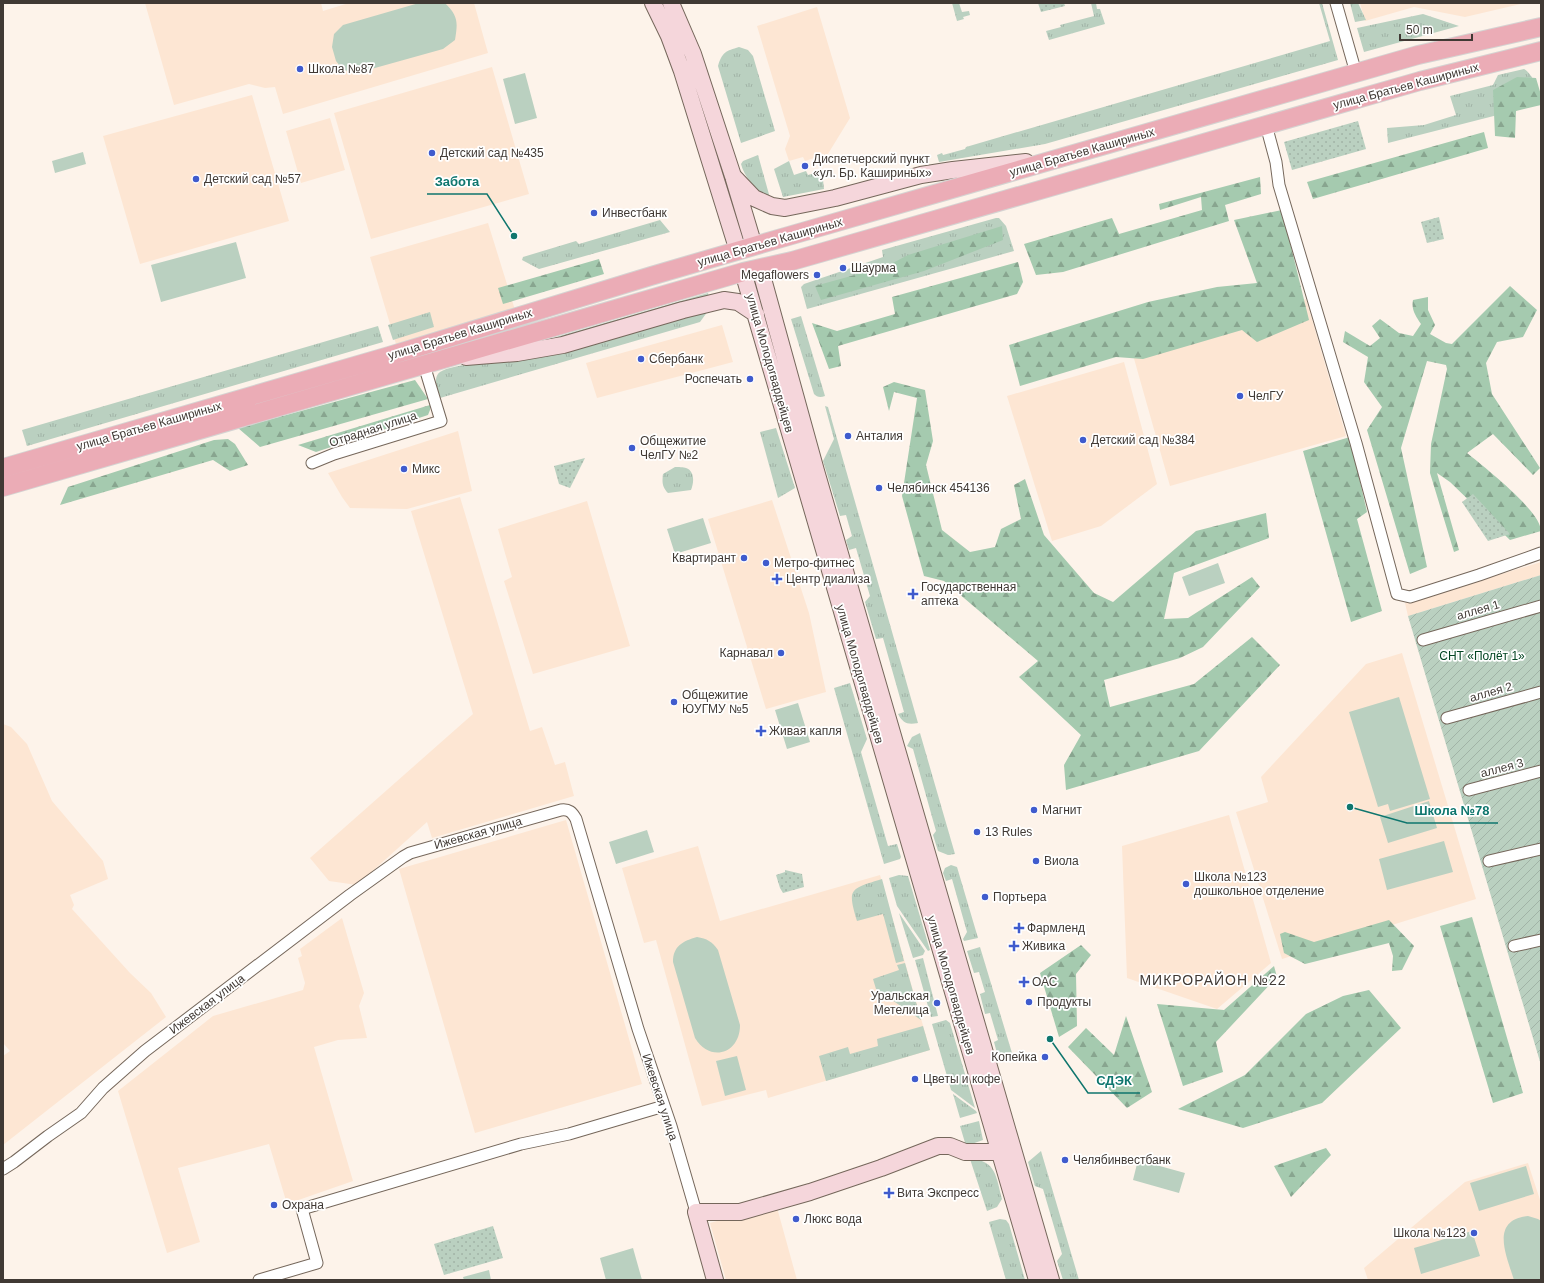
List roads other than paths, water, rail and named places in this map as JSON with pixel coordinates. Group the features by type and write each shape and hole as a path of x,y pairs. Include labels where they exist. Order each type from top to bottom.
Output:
{"main road":[{"name":"улица Молодогвардейцев","path":"653,3 669,36 746,248 816,471 1006,1150 1037,1280"},
{"name":"улица Молодогвардейцев","path":"671,3 684,32 733,176 746,248"},
{"name":"улица Братьев Кашириных","path":"3,468 389,356 746,248 1356,73 1452,47 1541,27"},
{"path":"669,36 684,32"},
{"name":"улица Братьев Кашириных","path":"3,487 752,270 792,262 1420,81 1541,51"},
{"path":"733,176 754,198 772,206 785,208 835,198 921,175 1059,159"},
{"name":"улица Молодогвардейцев","path":"752,270 756,314 1006,1150 1051,1280"},
{"path":"445,359 517,353 563,345 683,310 724,300 738,302 756,314"},
{"path":"696,1212 740,1212 810,1192 881,1168 938,1146 950,1146 965,1152 1006,1150"},
{"name":"Ижевская улица","path":"696,1212 715,1280"}],"street":[{"path":"1336,3 1356,73"},
{"path":"1266,125 1276,162 1279,185 1354,436 1397,594 1410,597 1541,553"},
{"name":"Отрадная улица","path":"312,463 334,454 442,421 424,365"},
{"name":"аллея 1","path":"1423,640 1541,606"},
{"name":"аллея 2","path":"1447,718 1541,692"},
{"name":"аллея 3","path":"1469,790 1541,771"},
{"name":"Ижевская улица","path":"3,1168 14,1162 81,1113 103,1088 145,1052 350,895 403,857 410,853 566,809 571,811 576,819 638,1029 664,1106 696,1212"},
{"path":"1489,861 1541,849"},
{"path":"1514,946 1541,940"},
{"path":"259,1280 317,1263 302,1209 521,1144 569,1134 664,1106"}],"place":[{"name":"Школа №87","path":"300,69"},
{"name":"Детский сад №435","path":"432,153"},
{"name":"Диспетчерский пункт «ул. Бр. Кашириных»","path":"805,166"},
{"name":"Детский сад №57","path":"196,179"},
{"name":"Инвестбанк","path":"594,213"},
{"name":"Забота","path":"514,236"},
{"name":"Шаурма","path":"843,268"},
{"name":"Megaflowers","path":"817,275"},
{"name":"Сбербанк","path":"641,359"},
{"name":"Роспечать","path":"750,379"},
{"name":"ЧелГУ","path":"1240,396"},
{"name":"Анталия","path":"848,436"},
{"name":"Детский сад №384","path":"1083,440"},
{"name":"Общежитие ЧелГУ №2","path":"632,448"},
{"name":"Микс","path":"404,469"},
{"name":"Челябинск 454136","path":"879,488"},
{"name":"Квартирант","path":"744,558"},
{"name":"Метро-фитнес","path":"766,563"},
{"name":"Центр диализа","path":"777,579"},
{"name":"Государственная аптека","path":"913,594"},
{"name":"Карнавал","path":"781,653"},
{"name":"Общежитие ЮУГМУ №5","path":"674,702"},
{"name":"Живая капля","path":"761,731"},
{"name":"Школа №78","path":"1350,807"},
{"name":"Магнит","path":"1034,810"},
{"name":"13 Rules","path":"977,832"},
{"name":"Виола","path":"1036,861"},
{"name":"Школа №123 дошкольное отделение","path":"1186,884"},
{"name":"Портьера","path":"985,897"},
{"name":"Фармленд","path":"1019,928"},
{"name":"Живика","path":"1014,946"},
{"name":"ОАС","path":"1024,982"},
{"name":"Продукты","path":"1029,1002"},
{"name":"Уральская Метелица","path":"937,1003"},
{"name":"СДЭК","path":"1050,1039"},
{"name":"Копейка","path":"1045,1057"},
{"name":"Цветы и кофе","path":"915,1079"},
{"name":"Челябинвестбанк","path":"1065,1160"},
{"name":"Вита Экспресс","path":"889,1193"},
{"name":"Охрана","path":"274,1205"},
{"name":"Люкс вода","path":"796,1219"},
{"name":"Школа №123","path":"1474,1233"}],"district":[{"name":"МИКРОРАЙОН №22","path":"1213,980"}],"park label":[{"name":"СНТ «Полёт 1»","path":"1482,656"}]}
